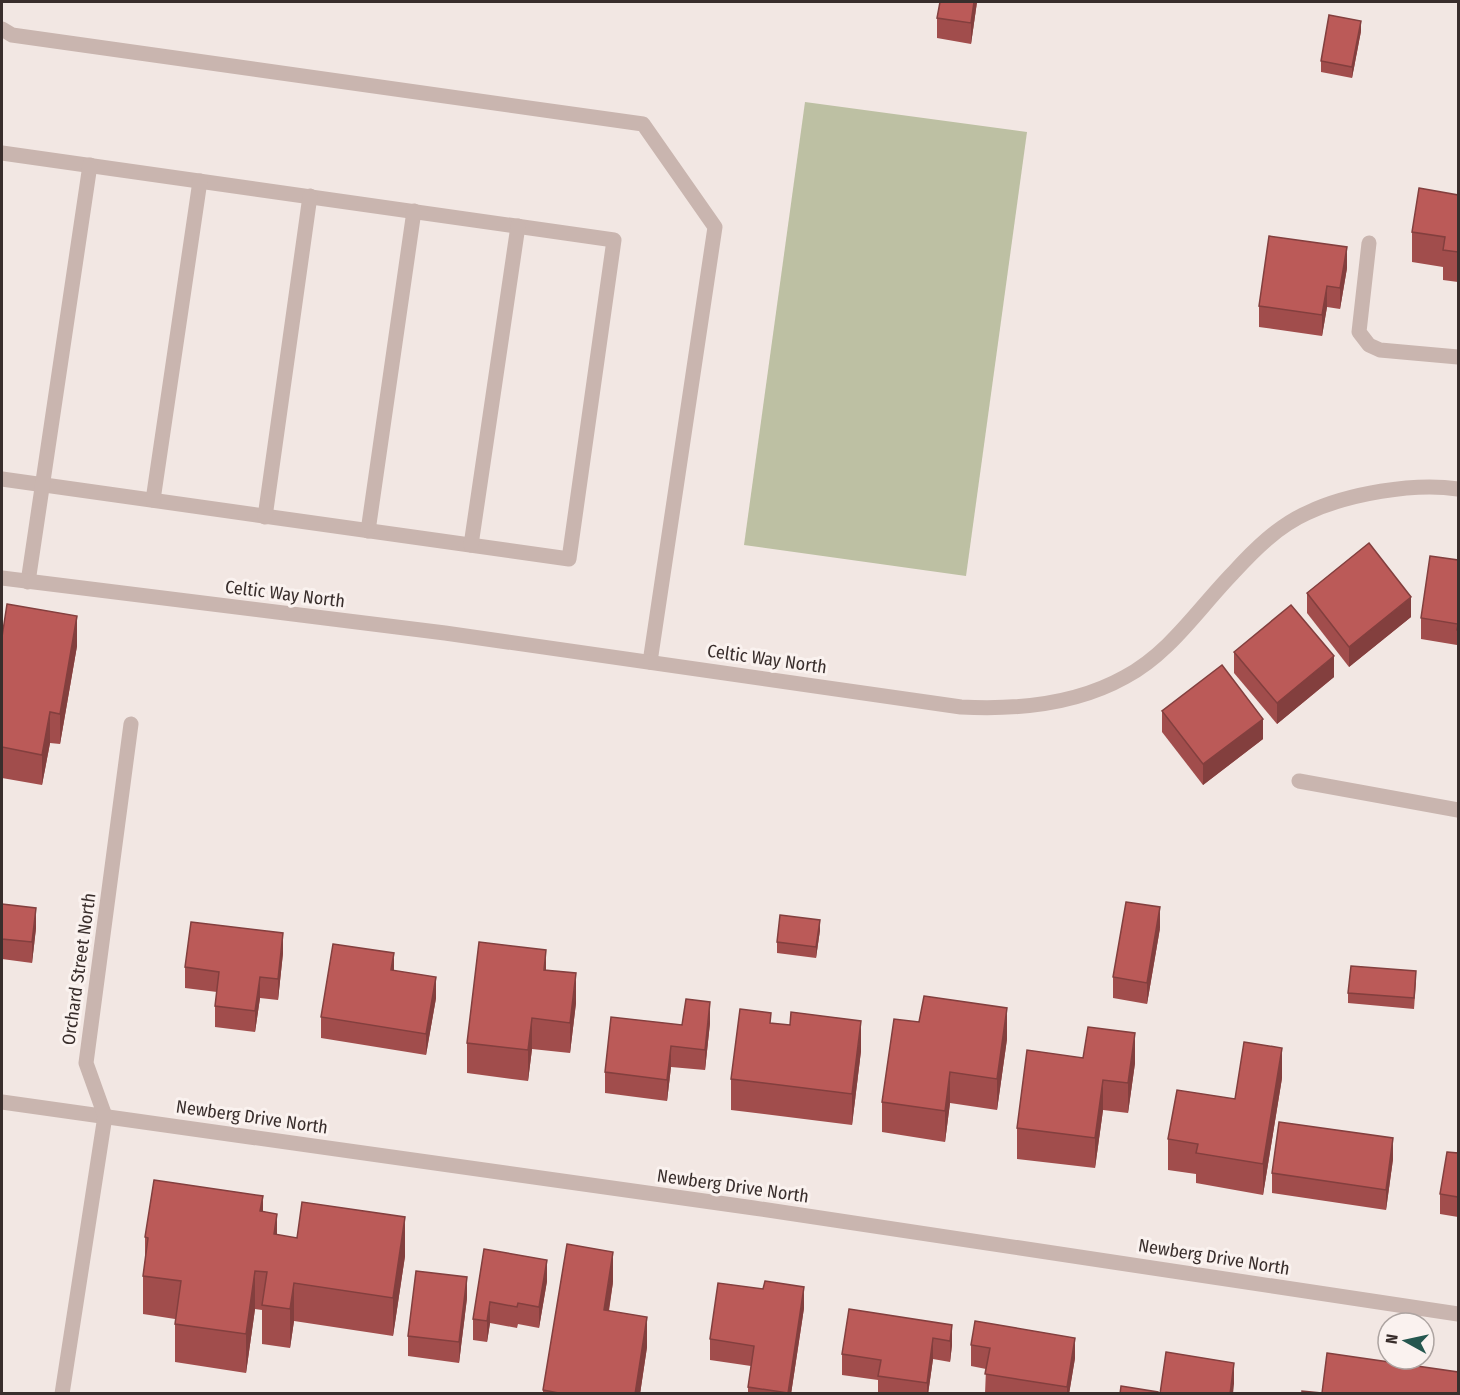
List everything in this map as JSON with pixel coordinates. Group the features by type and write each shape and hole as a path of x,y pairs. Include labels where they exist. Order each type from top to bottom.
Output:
{"street":[{"path":"2,30 12,35 643,124 715,226 650,662"},
{"path":"2,153 614,240 569,559 2,479"},
{"path":"28,582 90,165"},
{"path":"153,500 200,181"},
{"path":"265,516 310,196"},
{"path":"368,531 414,211"},
{"path":"471,545 518,226"},
{"path":"1369,243 1359,332 1369,345 1380,350 1458,357"},
{"name":"Celtic Way North","path":"2,578 445,633 961,707 1001,709 1084,696 1126,677 1167,646 1232,573 1268,538 1306,513 1348,499 1392,489 1445,487 1458,489"},
{"name":"Orchard Street North","path":"62,1394 105,1116 86,1063 131,724"},
{"path":"1299,781 1458,810"},
{"name":"Newberg Drive North","path":"2,1102 754,1208 1458,1314"}],"green space":[{"path":"805,102 1027,132 966,576 744,545"}],"building":[{"path":"940,2 974,2 971,23 937,18"},
{"path":"1329,15 1361,21 1352,67 1321,61"},
{"path":"1419,188 1458,195 1458,252 1443,250 1445,237 1412,232"},
{"path":"1269,236 1347,247 1340,288 1327,286 1322,315 1259,306"},
{"path":"1369,543 1411,597 1349,647 1307,593"},
{"path":"1430,556 1458,560 1458,624 1421,618"},
{"path":"7,604 77,616 60,714 50,712 42,755 2,747 2,637"},
{"path":"1291,605 1334,656 1277,703 1234,652"},
{"path":"1222,665 1263,719 1203,764 1162,711"},
{"path":"1126,902 1160,907 1147,983 1113,977"},
{"path":"2,904 36,908 32,942 2,939"},
{"path":"780,915 820,920 816,947 777,942"},
{"path":"191,922 283,933 278,979 260,977 255,1011 215,1006 219,972 185,967"},
{"path":"479,942 546,950 544,970 576,973 570,1023 532,1018 528,1050 467,1043"},
{"path":"333,944 394,953 391,970 436,977 426,1034 321,1017"},
{"path":"1351,966 1416,971 1414,998 1348,993"},
{"path":"924,996 1007,1008 997,1079 950,1072 945,1111 882,1102 894,1019 919,1022"},
{"path":"686,999 710,1002 705,1050 671,1046 667,1080 605,1072 611,1017 682,1025"},
{"path":"740,1009 771,1013 770,1023 790,1025 791,1012 861,1021 852,1094 731,1079"},
{"path":"1088,1027 1135,1033 1128,1083 1103,1080 1095,1138 1017,1128 1027,1050 1083,1058"},
{"path":"1244,1042 1282,1048 1263,1164 1196,1153 1198,1144 1168,1139 1177,1090 1235,1099"},
{"path":"1279,1122 1393,1138 1386,1190 1272,1173"},
{"path":"1447,1152 1458,1153 1458,1197 1440,1194"},
{"path":"154,1180 263,1196 260,1211 277,1214 274,1234 297,1238 302,1202 405,1217 393,1298 294,1283 290,1309 262,1305 267,1272 255,1271 246,1334 175,1324 181,1281 143,1276 148,1238 145,1237"},
{"path":"567,1244 613,1252 604,1310 647,1317 635,1394 564,1394 543,1390"},
{"path":"484,1249 547,1260 539,1307 518,1303 517,1307 490,1302 487,1321 473,1319"},
{"path":"416,1271 467,1277 459,1342 408,1336"},
{"path":"765,1281 804,1287 788,1393 748,1387 754,1346 710,1339 718,1283 763,1289"},
{"path":"849,1309 952,1325 950,1341 933,1338 927,1383 878,1376 881,1360 842,1354"},
{"path":"975,1321 1075,1338 1067,1387 985,1374 990,1348 971,1345"},
{"path":"1166,1352 1234,1363 1230,1394 1160,1394"},
{"path":"1327,1353 1376,1360 1376,1371 1436,1371 1436,1369 1458,1372 1458,1394 1302,1394 1302,1391 1322,1393"},
{"path":"1121,1386 1158,1392 1158,1394 1120,1394"}]}
